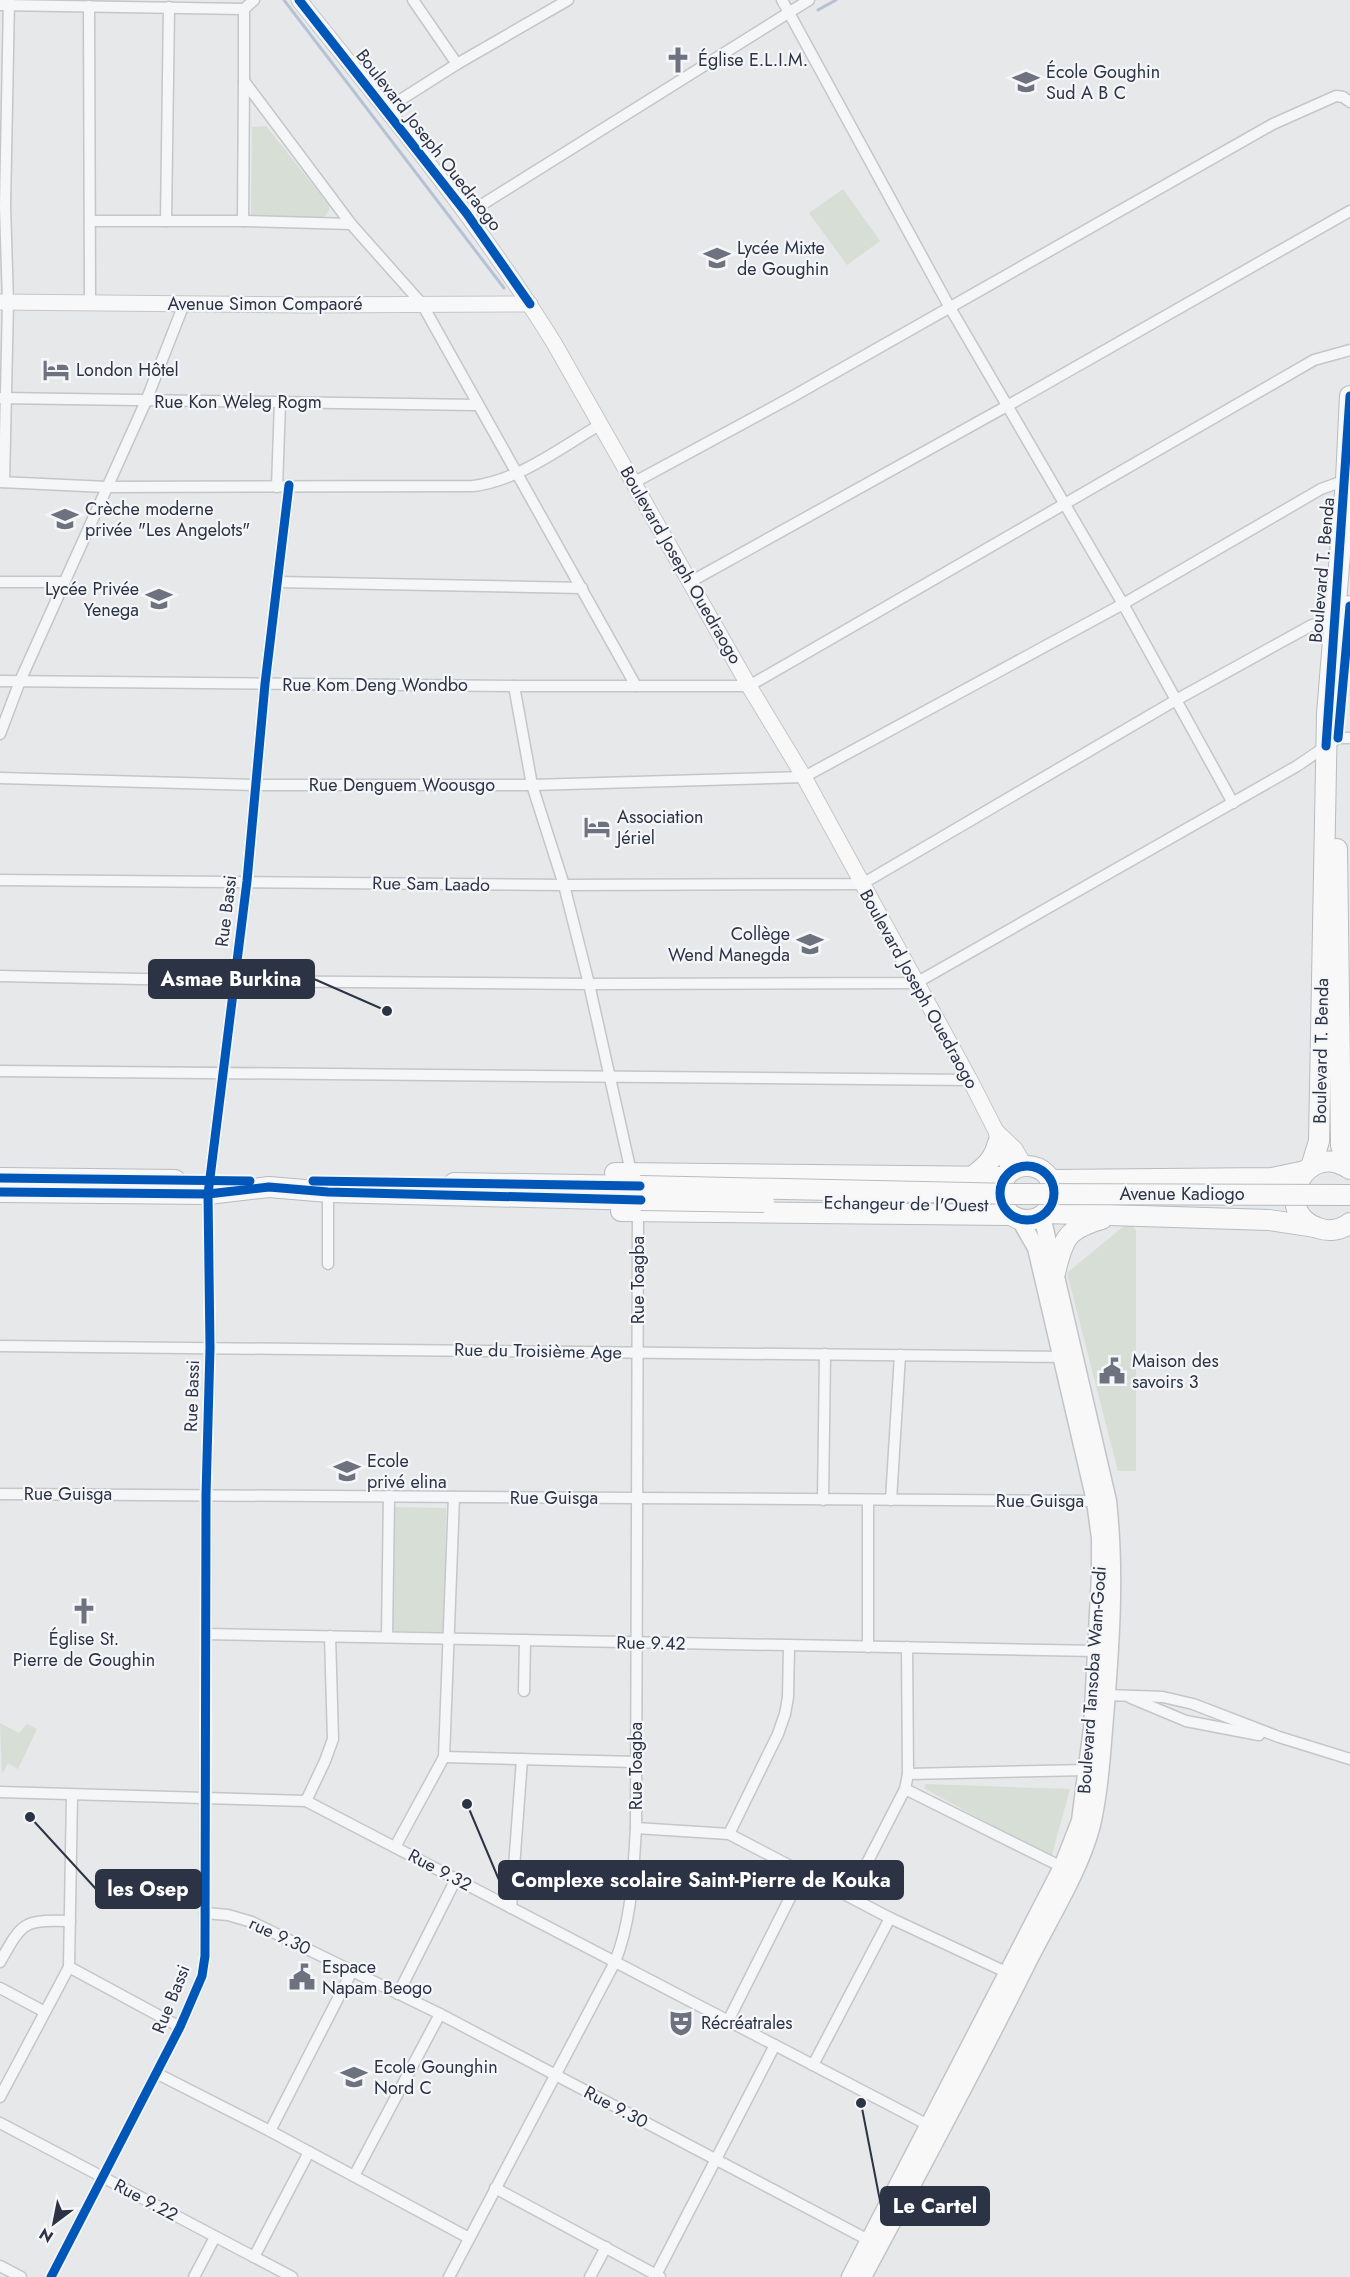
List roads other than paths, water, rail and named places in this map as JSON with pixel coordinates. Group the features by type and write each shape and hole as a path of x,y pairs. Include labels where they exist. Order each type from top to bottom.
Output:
{"highway":[{"name":"Boulevard T. Benda","path":"1348,1168 1341,1145 1337,867 1338,741 1334,619 1346,480 1350,396"},
{"name":"Boulevard T. Benda","path":"1315,1227 1302,1217 1295,1202 1297,1185 1308,1169 1319,1141 1338,741 1350,606"},
{"path":"973,1176 990,1163 995,1155 997,1137"},
{"path":"1050,1180 1272,1178 1332,1162 1348,1168"},
{"path":"0,1192 209,1187 268,1187 328,1192 586,1192 610,1173 637,1193 973,1176 1039,1169 1050,1180 1054,1197 1044,1215"},
{"path":"1014,1171 999,1192 1004,1209 1015,1217"},
{"path":"0,1178 82,1177 209,1187 637,1193 1015,1217 1031,1220 1044,1215 1269,1220 1331,1230 1349,1221"},
{"name":"Echangeur de l'Ouest","path":"637,1193 1015,1194"},
{"name":"Echangeur de l'Ouest","path":"637,1193 1349,1221"},
{"name":"Avenue Kadiogo","path":"1015,1194 1350,1195"},
{"path":"1055,1273 1065,1240 1072,1232 1082,1225 1113,1215"}],"main road":[{"path":"1044,1215 1068,1357"},
{"name":"Boulevard Tansoba Wam-Godi","path":"935,2128 1020,1980 1084,1849 1092,1824 1096,1800 1107,1695 1113,1578 1112,1539 1068,1357 1036,1248 1015,1217"},
{"name":"Boulevard Tansoba Wam-Godi","path":"863,2277 875,2243 935,2128 1062,1867 1080,1821 1088,1770 1097,1651 1101,1501"},
{"name":"Boulevard Tansoba Wam-Godi","path":"850,2277 875,2243"}],"street":[{"path":"254,0 244,9 6,3 2,206 4,302 2,482 107,488 277,487 289,485 473,486 500,481 601,424"},
{"name":"Boulevard Joseph Ouedraogo","path":"299,0 467,214 530,304 601,424 749,686 804,777 970,1080 997,1137 1015,1149 1014,1171"},
{"path":"386,109 457,64 567,0"},
{"path":"782,0 949,306 1123,604 1233,803"},
{"path":"467,214 809,0"},
{"path":"416,1 457,64"},
{"path":"89,6 90,301"},
{"path":"166,221 169,7"},
{"path":"243,221 244,9"},
{"path":"244,81 351,224 422,304 636,686"},
{"path":"633,483 790,398 1274,124 1336,96 1343,97 1350,102"},
{"path":"690,582 1007,406 1350,211"},
{"path":"90,221 351,224"},
{"name":"Avenue Simon Compaoré","path":"4,302 530,304"},
{"path":"0,734 20,681 146,401 183,304"},
{"path":"749,686 1314,360 1350,350"},
{"name":"Rue Kon Weleg Rogm","path":"2,398 477,405"},
{"path":"277,487 280,402"},
{"path":"804,777 1123,604 1320,489 1346,480"},
{"name":"Rue Bassi","path":"51,2277 180,2027 202,1976 205,1956 206,1495 210,1348 209,1187 247,881 265,684 289,485"},
{"path":"0,582 64,582"},
{"path":"277,582 582,588"},
{"path":"862,884 1176,700 1312,625 1334,619"},
{"name":"Rue Kom Deng Wondbo","path":"0,681 749,686"},
{"name":"Rue Toagba","path":"448,2277 615,1962 629,1918 636,1828 637,1193 564,885 532,785 514,686"},
{"path":"0,976 235,981 589,984 916,983 1338,741"},
{"name":"Rue Denguem Woousgo","path":"0,778 255,785 532,785 804,777"},
{"name":"Rue Sam Laado","path":"0,880 564,885 862,884"},
{"path":"0,1071 970,1080"},
{"path":"328,1192 328,1264"},
{"name":"Rue du Troisième Age","path":"0,1346 1068,1357"},
{"path":"823,1500 825,1354"},
{"path":"891,1500 900,1355"},
{"name":"Rue Guisga","path":"0,1494 1101,1501"},
{"path":"387,1637 389,1496"},
{"path":"395,1847 444,1757 454,1497"},
{"path":"868,1500 868,1647"},
{"name":"Rue 9.42","path":"206,1634 789,1647 1097,1651"},
{"path":"306,1801 333,1739 330,1636"},
{"path":"524,1691 525,1640"},
{"path":"729,1834 778,1734 785,1714 788,1697 789,1647"},
{"path":"850,1896 905,1789 908,1774 907,1647"},
{"path":"1107,1695 1163,1697 1193,1704 1279,1737 1350,1759"},
{"path":"1125,1696 1186,1722 1279,1737"},
{"path":"444,1757 636,1762"},
{"path":"511,1908 522,1759"},
{"path":"908,1774 1088,1770"},
{"path":"905,1789 1062,1867"},
{"name":"Rue 9.32","path":"0,1792 306,1801 935,2128"},
{"path":"0,2097 69,1967 72,1795"},
{"path":"636,1828 729,1834 890,1918 1008,1974"},
{"path":"728,2021 803,1872"},
{"path":"398,1994 456,1879"},
{"name":"rue 9.30","path":"205,1913 228,1915 252,1922 352,1971"},
{"path":"813,2065 890,1918"},
{"path":"0,1962 15,1934 26,1925 37,1920 70,1922"},
{"path":"69,1967 180,2027"},
{"path":"270,2131 352,1971"},
{"name":"Rue 9.30","path":"352,1971 440,2014 875,2243"},
{"path":"0,1988 45,2012"},
{"path":"354,2176 440,2014"},
{"path":"495,2188 658,2276 775,2045"},
{"path":"156,2073 270,2131 469,2238"},
{"name":"Rue 9.22","path":"0,2123 292,2277"},
{"path":"254,2257 309,2152"},
{"path":"194,2277 215,2237"},
{"path":"590,2277 606,2247"},
{"path":"0,2266 21,2277"}],"waterway":[{"path":"284,0 504,288"},
{"path":"818,10 836,0"}],"place":[{"name":"Église E.L.I.M.","path":"678,60"},
{"name":"École Goughin Sud A B C","path":"1026,82"},
{"name":"Lycée Mixte de Goughin","path":"717,258"},
{"name":"London Hôtel","path":"56,370"},
{"name":"Crèche moderne privée \"Les Angelots\"","path":"65,519"},
{"name":"Lycée Privée Yenega","path":"159,599"},
{"name":"Association Jériel","path":"597,827"},
{"name":"Collège Wend Manegda","path":"810,944"},
{"name":"Asmae Burkina","path":"387,1011"},
{"name":"Maison des savoirs 3","path":"1112,1371"},
{"name":"Ecole privé elina","path":"347,1471"},
{"name":"Église St. Pierre de Goughin","path":"84,1611"},
{"name":"Complexe scolaire Saint-Pierre de Kouka","path":"467,1804"},
{"name":"les Osep","path":"30,1817"},
{"name":"Espace Napam Beogo","path":"302,1977"},
{"name":"Récréatrales","path":"681,2023"},
{"name":"Ecole Gounghin Nord C","path":"354,2077"},
{"name":"Le Cartel","path":"861,2103"}]}
